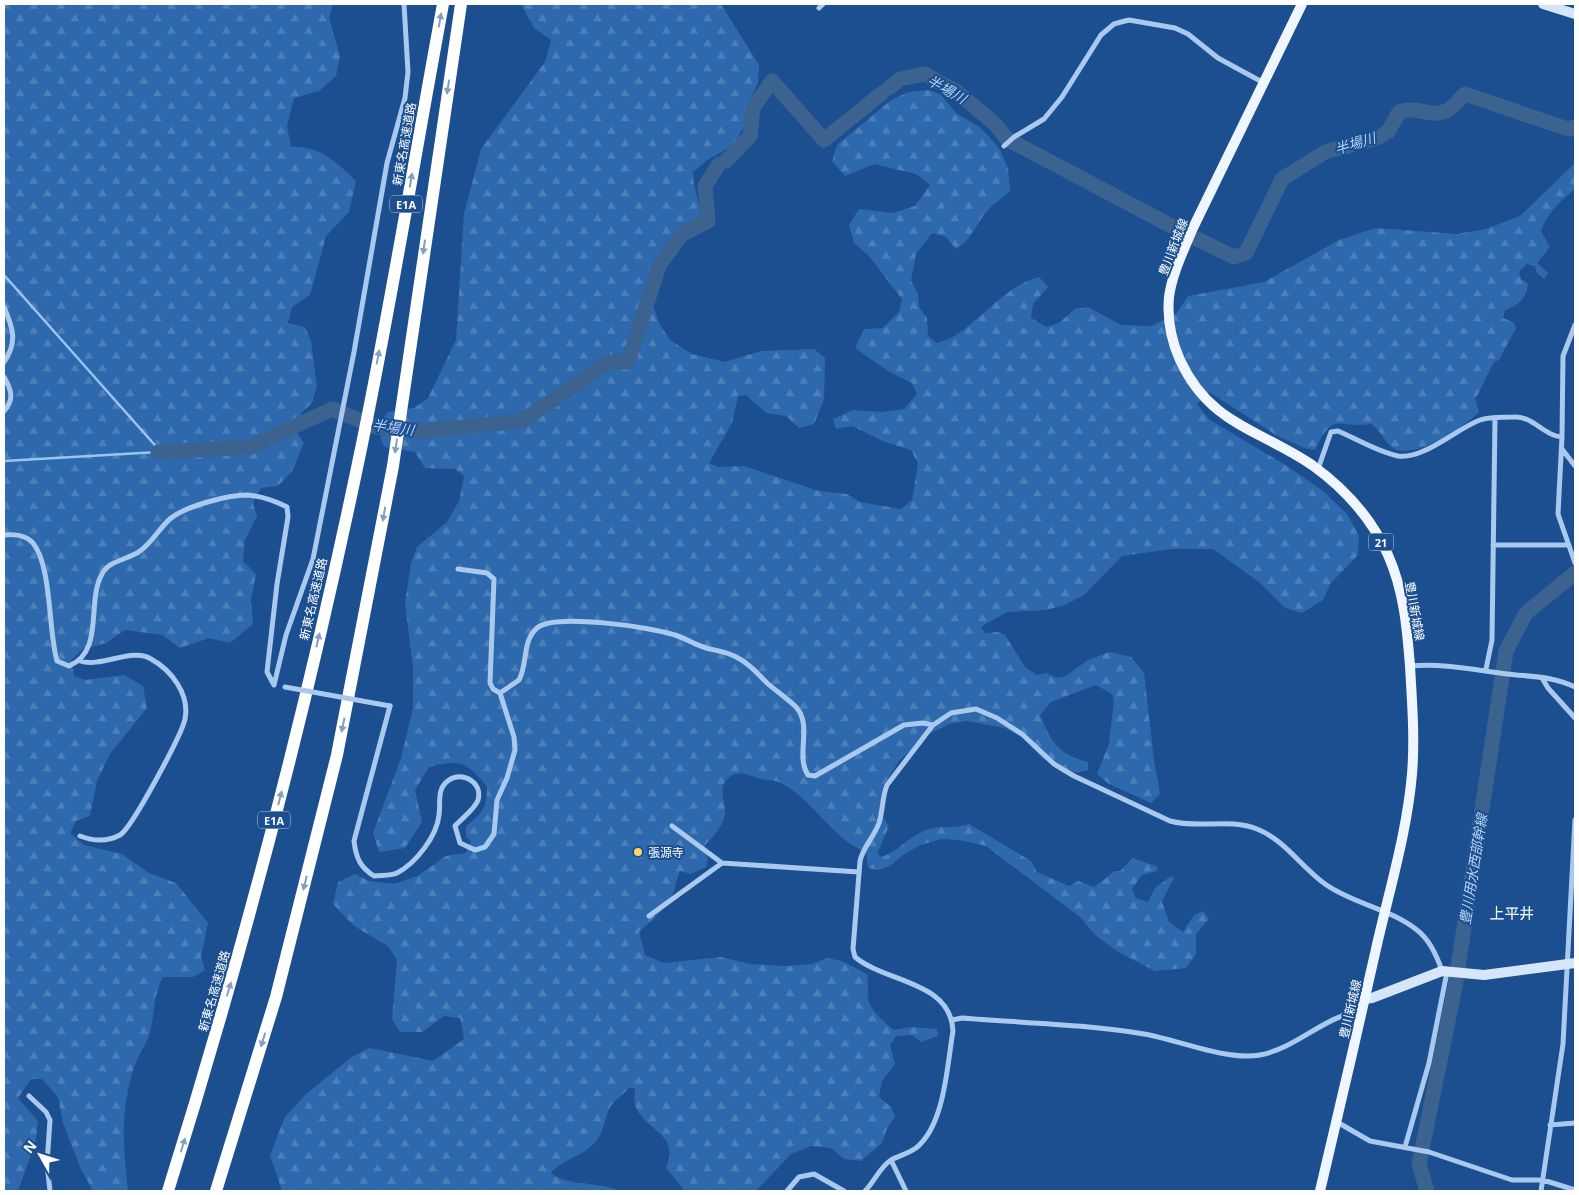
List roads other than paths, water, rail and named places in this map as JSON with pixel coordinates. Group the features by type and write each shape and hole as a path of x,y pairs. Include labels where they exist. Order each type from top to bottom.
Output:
{"highway":[{"name":"新東名高速道路","path":"168,1191 232,981 295,737 362,445 443,4"},
{"name":"E1A","path":"216,1191 276,997 323,812 368,605 393,466 461,4"}],"main road":[{"name":"豊川新城線","path":"1302,4 1196,222 1176,268 1170,295 1169,320 1174,346 1186,374 1209,404 1225,417 1294,454 1317,470 1344,492 1363,513 1388,555 1402,596 1407,622 1413,722 1412,772 1405,823 1320,1191"}],"street":[{"path":"274,685 286,635 313,559 346,392 387,163 405,98 408,72 404,4"},
{"path":"1542,4 1575,14"},
{"path":"1004,145 1044,119 1062,97 1101,35 1114,24 1129,20 1175,28 1188,34 1218,58 1264,83"},
{"path":"4,307 14,329 13,342 4,362"},
{"path":"1575,325 1563,356 1562,449 1558,514 1575,563"},
{"path":"4,377 11,389 12,397 4,411"},
{"path":"1317,470 1331,432 1338,431 1398,456 1410,456 1422,452 1481,420 1516,416 1531,421 1547,433 1562,437"},
{"path":"1486,669 1492,640 1495,419"},
{"path":"1562,449 1575,466"},
{"path":"4,535 23,537 33,543 44,568 53,647 57,661 69,666 80,661 88,648 92,634 96,586 110,564 134,555 151,543 170,519 181,511 219,499 247,495 275,501 287,508 288,517 277,584 267,672 274,685"},
{"path":"1493,545 1568,545"},
{"path":"274,685 390,706 354,841 356,855 363,868 374,876 397,873 424,849 439,816 439,795 444,784 454,776 464,776 473,781 478,791 478,799 474,807 455,826 460,843 475,850 485,847 494,834 498,800 515,750 514,736 500,693 493,689 490,683 494,579 487,573 458,569"},
{"path":"500,693 519,680 528,638 536,628 548,622 597,623 674,635 704,647 731,654 751,665 767,683 797,708 803,719 803,768 808,775 815,776 904,725 923,723 933,725"},
{"path":"80,661 88,664 132,656 149,657 168,671 178,685 184,701 185,719 158,777 132,821 122,834 106,840 89,839 80,836"},
{"path":"1410,666 1486,669 1507,674 1556,678 1575,687"},
{"path":"1542,678 1548,688 1575,718"},
{"path":"865,1191 872,1184 884,1164 921,1144 938,1112 953,1031 952,1020 940,1001 932,994 887,976 855,957 859,872 862,852 880,821 883,795 887,784 933,725 951,713 976,709 997,718 1022,734 1054,764 1074,776 1170,821 1182,825 1243,824 1258,829 1297,857 1325,884 1418,930 1428,941 1446,971 1429,1063 1405,1147"},
{"path":"1541,1191 1563,1044 1571,964 1575,820"},
{"path":"672,826 722,863 859,872"},
{"path":"649,916 722,863"},
{"path":"1365,998 1372,998 1400,986 1446,971 1484,975 1571,964"},
{"path":"952,1020 962,1018 1132,1032 1247,1055 1272,1051 1343,1016 1362,1011"},
{"path":"29,1096 46,1112 50,1120 47,1164 50,1191"},
{"path":"1336,1122 1370,1141 1426,1151 1512,1180 1543,1180 1575,1190"},
{"path":"1550,1125 1575,1123"},
{"path":"891,1160 906,1191"},
{"path":"787,1191 799,1177 814,1174 844,1191"}],"waterway":[{"name":"半場川","path":"889,88 900,79 925,74 957,92 995,124 1007,139 1179,230"},
{"name":"半場川","path":"726,161 750,136 753,108 772,81 824,140 882,93"},
{"name":"半場川","path":"1197,239 1234,257 1246,253 1282,179 1325,152 1377,138 1388,132 1399,112 1412,110 1440,113 1451,108 1465,94 1568,129 1575,127"},
{"name":"半場川","path":"601,367 607,362 628,362 659,266 681,235 708,221 705,186 719,164"},
{"path":"4,275 161,452"},
{"name":"半場川","path":"158,452 250,447 332,409 376,427 425,431 522,421 593,373"},
{"path":"4,461 158,452"},
{"name":"豊川用水西部幹線","path":"1427,1191 1419,1164 1455,987 1506,651 1526,613 1575,573"}],"place":[{"name":"張源寺","path":"638,852"}],"district":[{"name":"上平井","path":"1512,913"}]}
